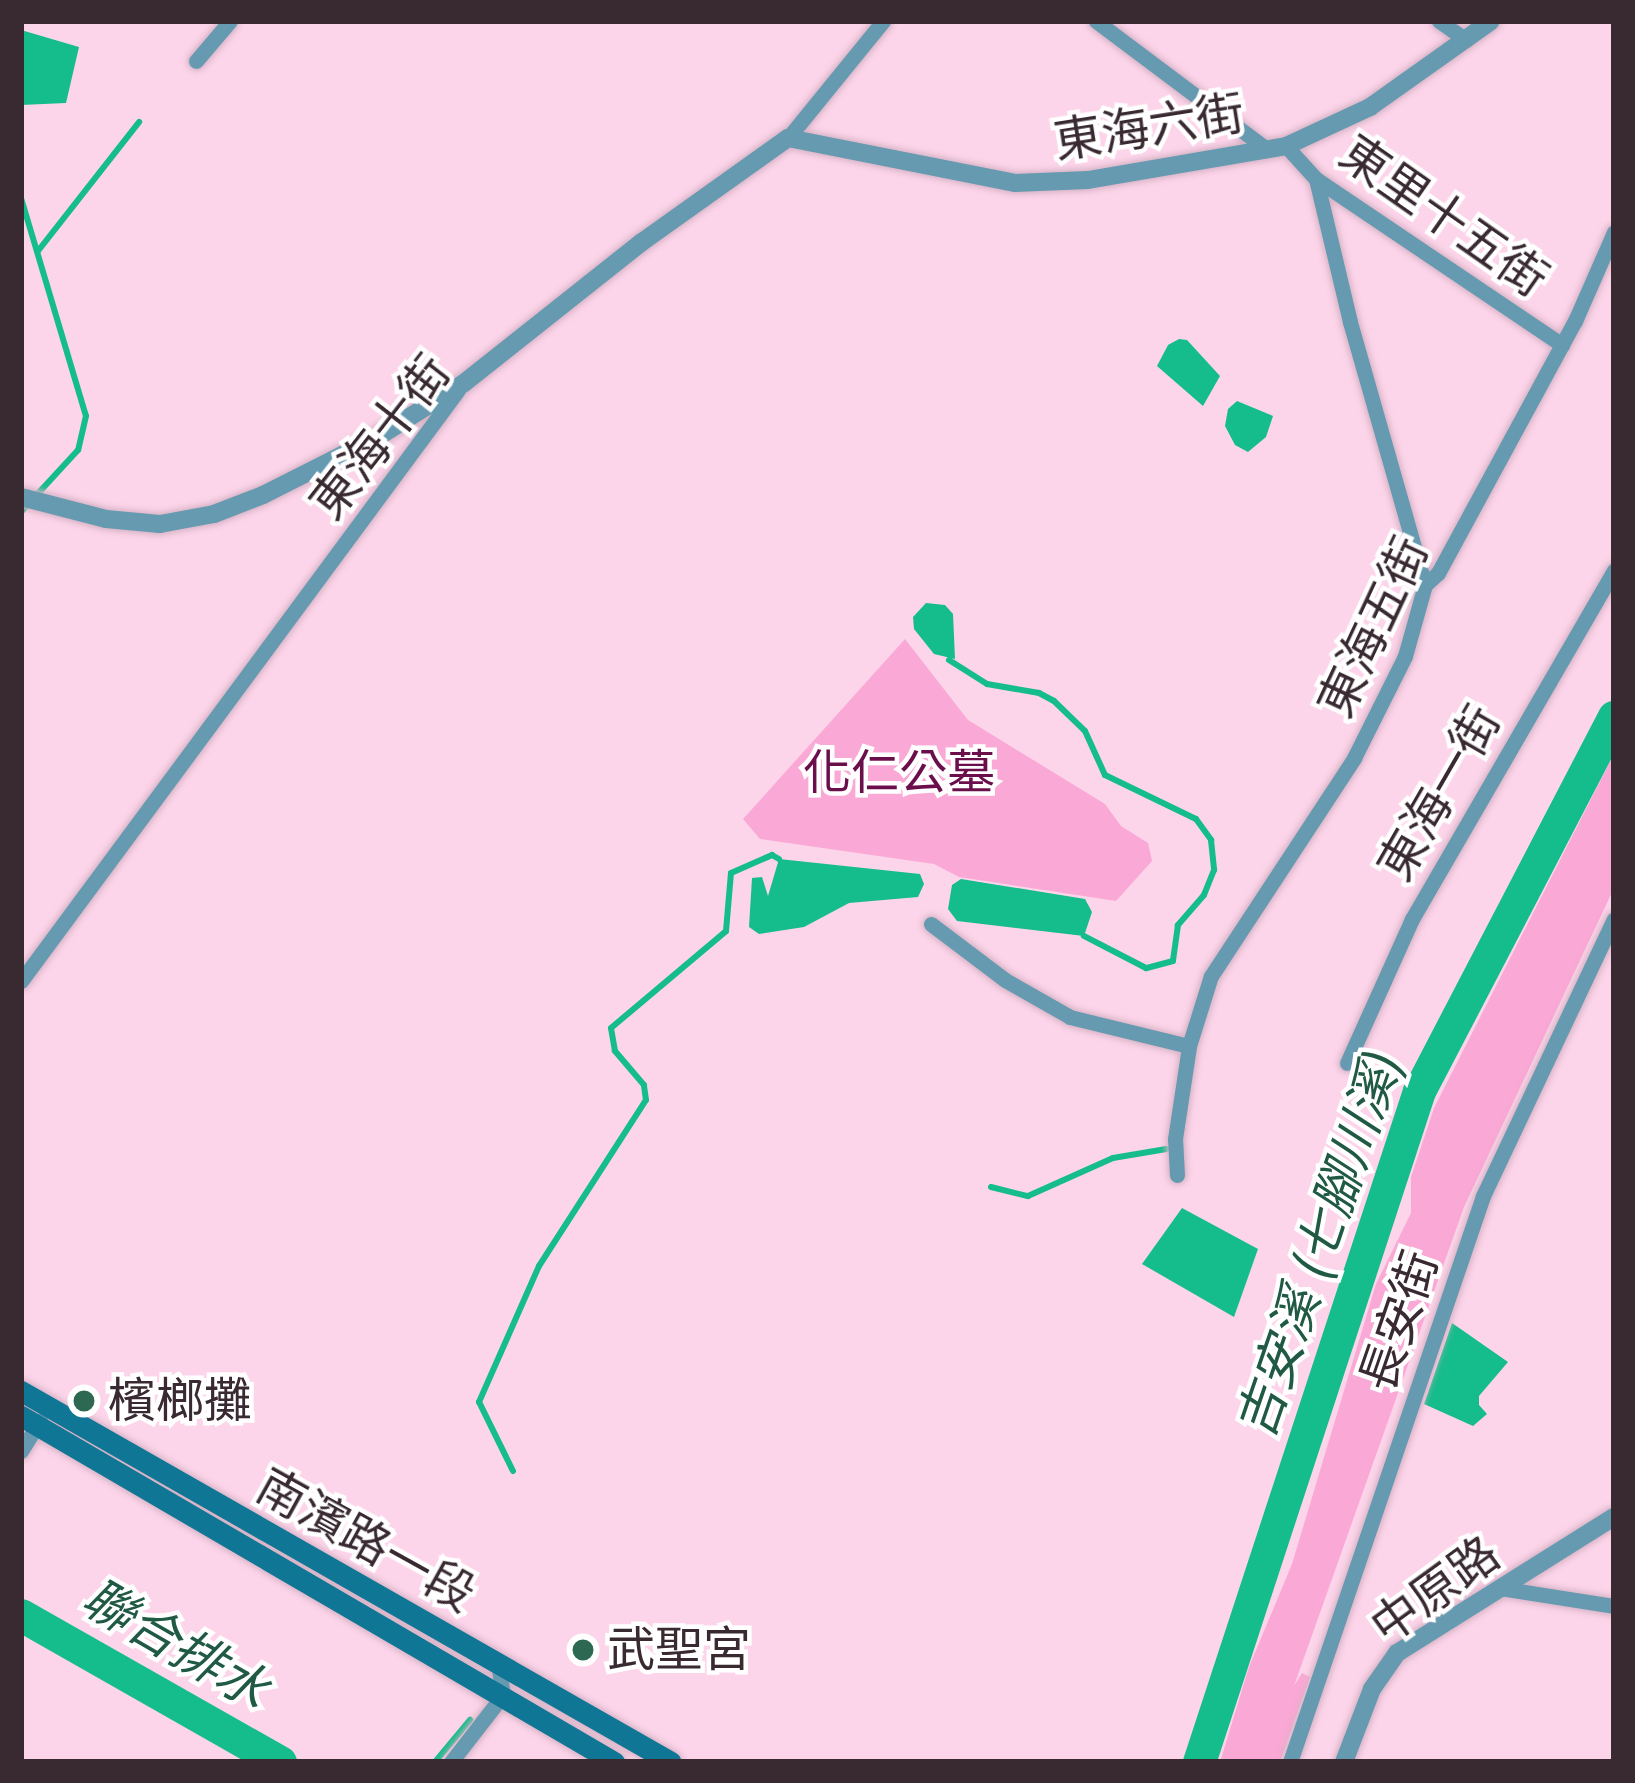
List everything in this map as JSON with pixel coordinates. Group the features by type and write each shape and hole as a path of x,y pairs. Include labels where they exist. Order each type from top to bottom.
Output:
{"main road":[{"name":"南濱路一段","path":"21,1390 35,1416 614,1762"},
{"name":"南濱路一段","path":"35,1416 498,1662 671,1762"}],"street":[{"path":"196,61 230,21"},
{"name":"東海十街","path":"21,981 464,383 649,237 788,139 883,21"},
{"name":"東里十五街","path":"1096,21 1264,147"},
{"path":"1439,21 1466,40"},
{"name":"東海六街","path":"788,139 1054,185 1286,146 1370,107 1491,21"},
{"name":"東里十五街","path":"1286,146 1316,178 1562,345"},
{"path":"1316,178 1350,322 1425,585"},
{"name":"東海五街","path":"1178,1175 1175,1139 1189,1046 1211,976 1372,725 1405,656 1425,585 1438,573 1562,345 1614,232"},
{"path":"28,499 133,524 214,514 376,438 464,383"},
{"name":"東海一街","path":"1347,1063 1412,919 1614,570"},
{"name":"長安街","path":"1290,1762 1483,1196 1614,919"},
{"path":"931,925 1005,980 1070,1017 1189,1046"},
{"path":"21,1451 35,1416"},
{"name":"中原路","path":"1344,1762 1372,1689 1397,1653 1614,1516"},
{"path":"1500,1588 1614,1606"},
{"path":"451,1762 503,1695 498,1662"}],"green space":[{"name":"化仁公墓","path":"905,639 968,720 1105,804 1121,826 1148,843 1152,861 1116,901 959,877 934,864 760,839 743,819"},
{"path":"1614,754 1614,888 1464,1207 1294,1686 1302,1673 1310,1677 1280,1762 1220,1762 1249,1667 1292,1564 1376,1284 1411,1213 1411,1177 1434,1108"}],"shaded area":[{"path":"21,30 79,47 66,103 21,105"},
{"path":"1187,340 1220,376 1203,406 1157,366 1168,345"},
{"path":"1237,401 1273,416 1266,437 1248,452 1235,445 1225,426 1228,409"},
{"path":"926,603 945,605 953,614 955,659 934,654 914,629 913,617"},
{"path":"779,859 920,874 924,884 918,897 849,903 804,927 759,934 749,927 752,878 762,877 768,896"},
{"path":"961,879 1085,899 1092,912 1084,936 957,921 948,909 952,885"},
{"path":"1182,1208 1258,1249 1234,1317 1142,1264"},
{"path":"1452,1323 1508,1362 1479,1396 1479,1405 1487,1414 1473,1426 1424,1404"}],"waterway":[{"path":"38,251 139,122"},
{"path":"21,198 86,416 78,450 21,512"},
{"path":"949,660 987,684 1039,693 1054,701 1085,731 1105,775 1196,819 1211,840 1214,870 1204,895 1178,925 1173,961 1146,968 1084,936"},
{"name":"吉安溪 (七腳川溪)","path":"1199,1762 1419,1091 1614,717"},
{"path":"513,1471 479,1402 539,1266 646,1100 644,1085 615,1051 611,1028 726,931 731,873 772,855 779,859"},
{"path":"991,1187 1028,1196 1113,1158 1166,1149"},
{"name":"聯合排水","path":"21,1615 280,1762"},
{"path":"435,1762 470,1720"}],"place":[{"name":"檳榔攤","path":"84,1401"},
{"name":"武聖宮","path":"583,1650"}]}
